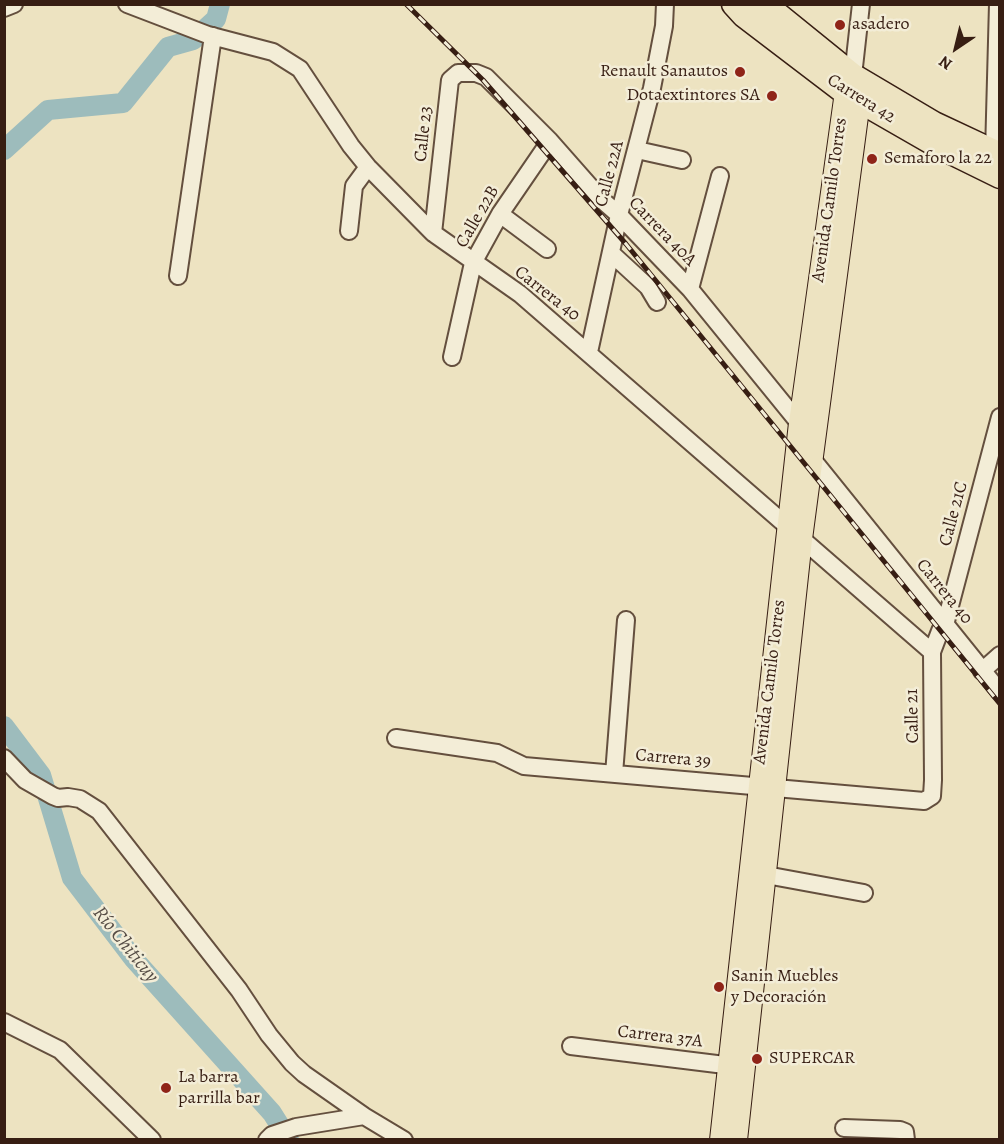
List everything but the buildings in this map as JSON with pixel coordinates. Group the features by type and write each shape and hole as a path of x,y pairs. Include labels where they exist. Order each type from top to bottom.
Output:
{"highway":[{"name":"Carrera 42","path":"734,4 744,15 939,146 999,176"},
{"name":"Carrera 42","path":"764,4 853,90 934,124 997,154"}],"main road":[{"name":"Avenida Camilo Torres","path":"737,1140 736,1066 795,532 853,90"},
{"name":"Avenida Camilo Torres","path":"795,532 813,460 808,426"},
{"name":"Avenida Camilo Torres","path":"720,1140 736,1066 766,875 767,786"}],"street":[{"path":"4,8 14,4"},
{"name":"Carrera 40","path":"127,4 211,36 273,52 300,69 351,146 368,167 433,233 520,294 932,652"},
{"name":"Calle 22A","path":"589,352 619,214 652,88 664,26 665,4"},
{"path":"853,90 861,4"},
{"path":"997,154 998,4"},
{"path":"178,276 211,36"},
{"name":"Calle 23","path":"433,233 450,80 458,73 486,77"},
{"name":"Carrera 40A","path":"486,77 690,289 808,426"},
{"name":"Calle 22B","path":"452,357 473,263 500,214 550,141"},
{"path":"637,150 682,160"},
{"path":"350,231 354,186 368,167"},
{"path":"690,289 720,176"},
{"path":"500,214 546,249"},
{"path":"611,253 648,287 657,302"},
{"name":"Calle 21C","path":"932,652 940,631 945,625 999,417"},
{"name":"Carrera 40","path":"813,460 999,692"},
{"path":"614,774 626,620"},
{"name":"Calle 21","path":"932,652 933,780"},
{"path":"982,671 999,655"},
{"name":"Carrera 39","path":"396,738 497,753 524,766 924,801 932,796 933,780"},
{"path":"4,758 25,780 53,796 80,799 99,811 239,990 269,1035 292,1063 364,1116 404,1140"},
{"path":"766,875 864,893"},
{"path":"4,1022 60,1050 152,1140"},
{"name":"Carrera 37A","path":"571,1046 736,1066"},
{"path":"270,1137 296,1127 364,1116"},
{"path":"844,1128 900,1130 905,1132 906,1138"}],"waterway":[{"name":"Río Chiticuy","path":"4,150 48,110 123,103 168,47 193,40 216,19 220,4"},
{"name":"Río Chiticuy","path":"4,726 41,775 72,878 133,958 272,1113 289,1140"}],"railway":[{"path":"406,4 483,80 626,244 1000,704"}],"place":[{"name":"asadero","path":"840,25"},
{"name":"Renault Sanautos","path":"740,72"},
{"name":"Dotaextintores SA","path":"772,96"},
{"name":"Semaforo la 22","path":"872,159"},
{"name":"Sanin Muebles y Decoración","path":"719,987"},
{"name":"SUPERCAR","path":"757,1059"},
{"name":"La barra parrilla bar","path":"166,1088"}]}
